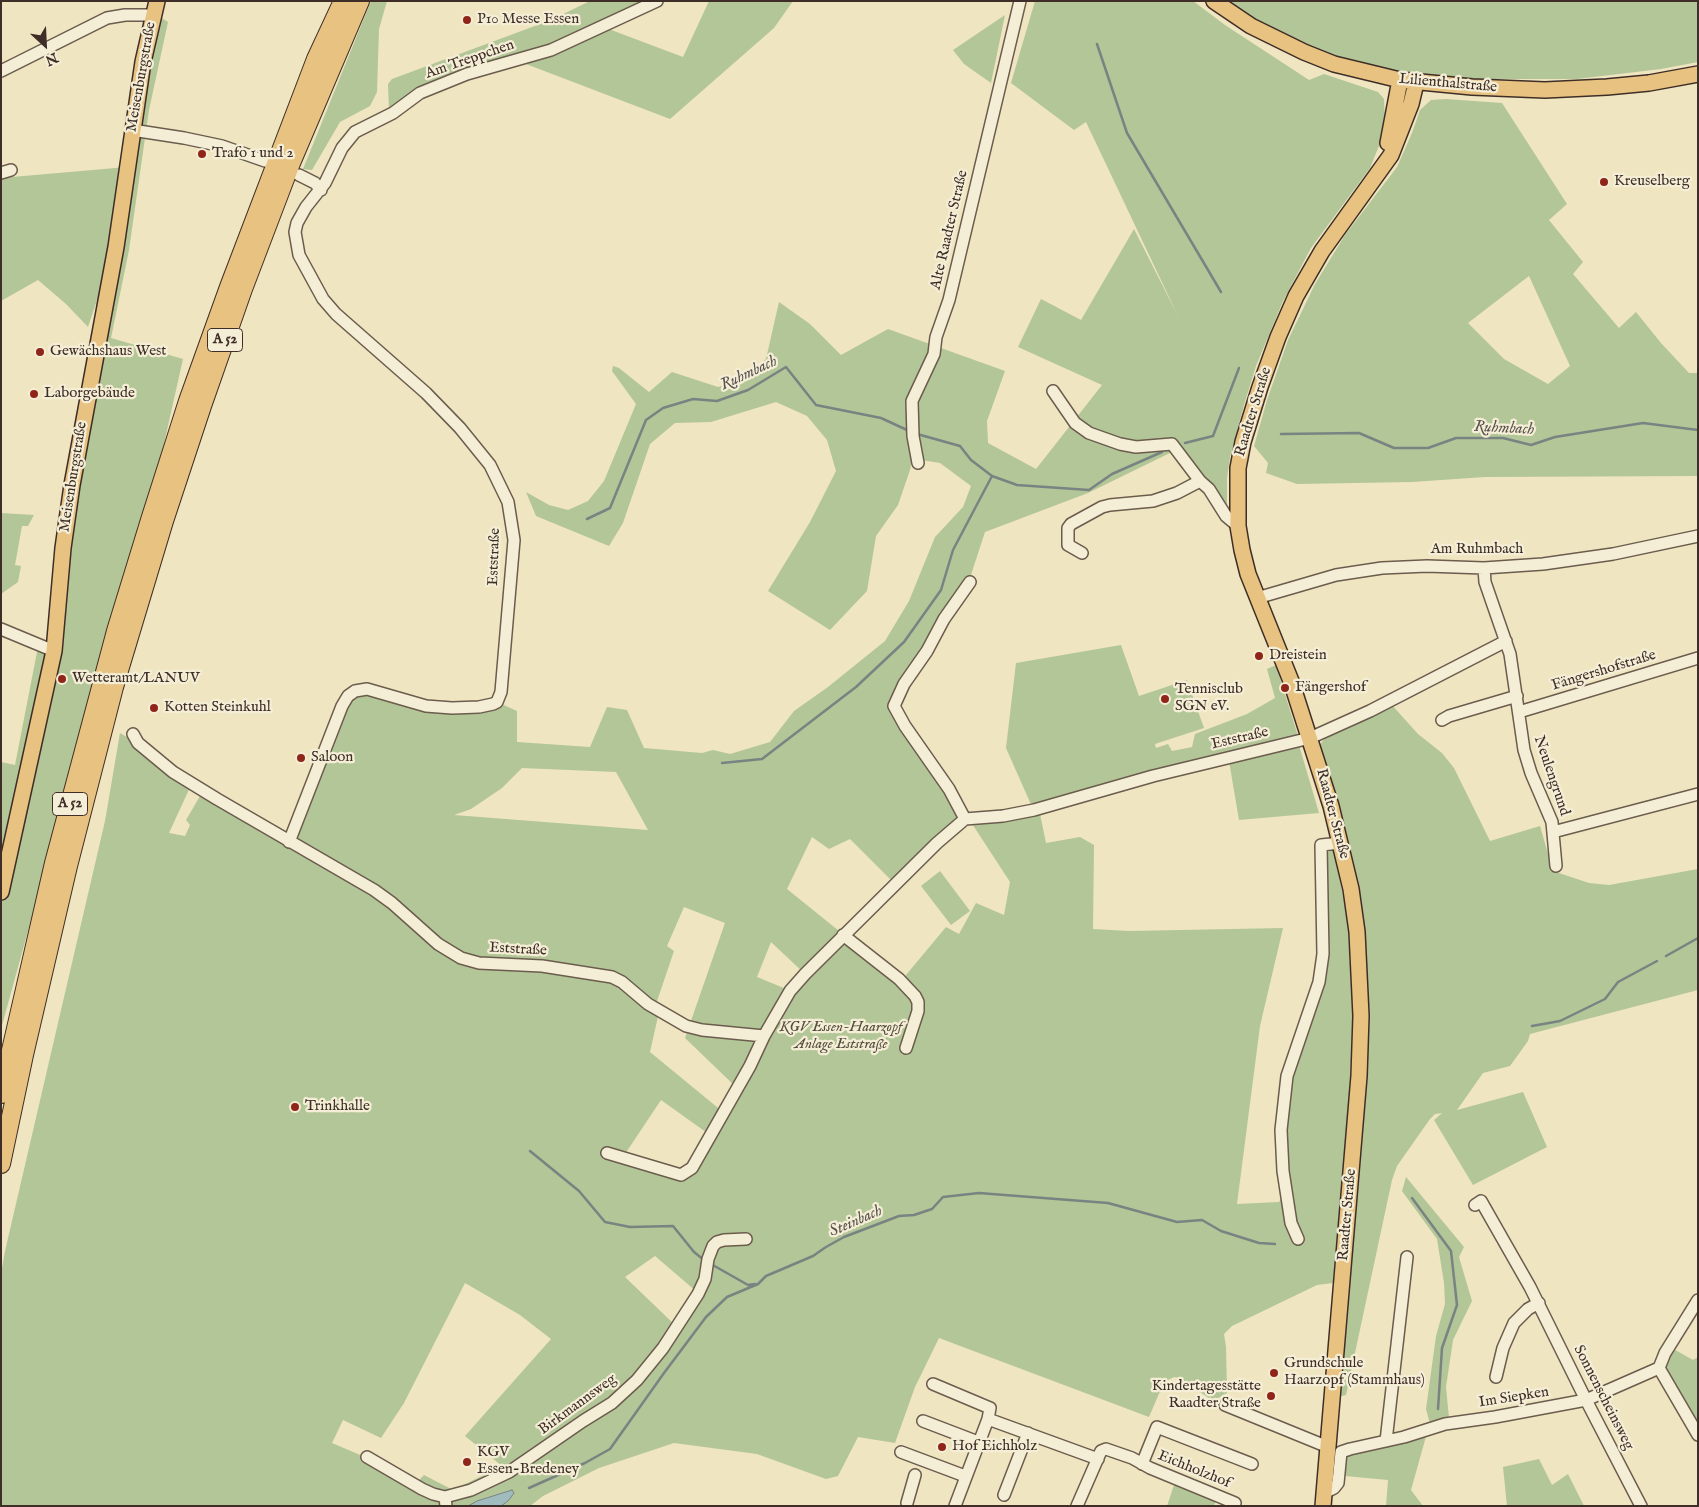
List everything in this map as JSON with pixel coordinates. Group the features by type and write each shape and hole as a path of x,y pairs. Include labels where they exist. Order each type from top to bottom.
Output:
{"highway":[{"name":"A 52","path":"1,1094 54,863 116,631 151,517 191,392 228,287 316,59 343,1"},
{"name":"A 52","path":"1,1164 68,866 114,687 164,521 243,289 291,163 360,1"}],"main road":[{"name":"Lilienthalstraße","path":"1214,1 1251,26 1304,52 1334,64 1416,83 1472,88 1545,90 1650,83 1698,74"},
{"name":"Meisenburgstraße","path":"1,892 54,651 63,548 72,485 116,246 143,62 155,8"},
{"name":"Raadter Straße","path":"1381,169 1400,80"},
{"name":"Raadter Straße","path":"1323,1499 1360,1076 1357,932 1351,889 1331,806 1291,681 1248,574 1238,526 1238,468 1260,387 1296,296 1322,251 1391,155 1411,104 1416,83"}],"street":[{"name":"Am Treppchen","path":"321,190 342,148 355,132 393,113 420,93 467,74 551,50 658,1"},
{"name":"Alte Raadter Straße","path":"918,463 913,436 912,402 934,354 936,337 949,300 1020,1"},
{"path":"1,71 108,18 155,8"},
{"path":"132,130 212,144 265,161"},
{"path":"299,175 315,183 321,190"},
{"name":"Eststraße","path":"289,842 342,706 348,696 355,691 366,689 426,706 452,708 479,707 497,702 501,692 514,540 508,502 490,465 460,428 426,393 336,314 323,299 306,270 299,255 295,232 306,207 321,190"},
{"path":"1053,391 1075,423 1088,434 1136,447 1172,444 1200,481 1210,489 1226,516 1238,526"},
{"path":"1082,553 1068,545 1068,528 1071,524 1102,507 1153,501 1176,493 1200,481"},
{"name":"Am Ruhmbach","path":"1257,598 1336,575 1382,568 1427,566 1484,568 1542,564 1632,550 1698,536"},
{"name":"Neulengrund","path":"1484,568 1486,582 1513,667 1522,740 1526,756 1552,822 1556,866"},
{"path":"607,1153 681,1175 692,1168 790,991 843,935 937,842 965,819 949,789 905,726 894,706 904,684 927,651 944,619 970,582"},
{"path":"1,629 54,651"},
{"name":"Eststraße","path":"965,819 1003,816 1034,810 1153,776 1310,738 1370,711 1506,641"},
{"name":"Fängershofstraße","path":"1519,712 1698,658"},
{"path":"1442,720 1449,716 1517,696"},
{"name":"Eststraße","path":"133,734 138,743 173,772 289,842 374,890 392,903 438,944 461,958 479,963 549,966 612,977 622,982 648,1004 686,1026 702,1030 764,1036"},
{"path":"1553,832 1698,794"},
{"path":"1298,1239 1291,1223 1282,1171 1281,1130 1287,1076 1319,982 1323,954 1321,845 1340,843"},
{"path":"843,935 899,979 915,996 918,1002 918,1011 906,1048"},
{"name":"Sonnenscheinsweg","path":"1475,1205 1481,1201 1539,1303 1586,1400 1641,1506"},
{"name":"Birkmannsweg","path":"367,1457 446,1501 509,1472 612,1403 637,1380 663,1348 698,1294 705,1279 708,1259 713,1246 717,1242 724,1240 746,1239"},
{"path":"1386,1441 1408,1257"},
{"path":"1698,1300 1665,1353 1659,1368 1698,1435"},
{"path":"1496,1377 1503,1348 1514,1323 1528,1309 1539,1303"},
{"name":"Im Siepken","path":"1323,1499 1338,1483 1341,1452 1404,1437 1445,1424 1586,1400 1659,1368"},
{"path":"933,1384 990,1408 988,1419 955,1506"},
{"path":"1225,1405 1328,1446"},
{"path":"988,1419 1098,1459 1077,1506"},
{"path":"922,1421 978,1442"},
{"name":"Eichholzhof","path":"1142,1464 1157,1427 1252,1464"},
{"path":"1004,1495 1028,1433"},
{"name":"Eichholzhof","path":"1098,1459 1101,1451 1106,1448 1235,1502"},
{"path":"902,1452 965,1476"},
{"path":"905,1505 915,1475"}],"green space":[{"path":"371,1 387,1 379,29 377,92 370,106 340,122 312,170 303,169"},
{"path":"590,1 645,1 608,20 553,43 419,89 389,111 388,84 392,79 551,20"},
{"path":"709,1 793,1 774,28 670,119 526,64 606,28 683,57"},
{"name":"KGV Essen-Haarzopf Anlage Eststraße","path":"1035,1 1193,1 1225,25 1309,80 1324,74 1378,92 1384,99 1385,121 1381,141 1370,168 1311,248 1283,301 1256,366 1230,457 1227,478 1227,510 1174,451 1088,493 985,532 969,581 893,706 963,819 894,883 850,839 829,849 812,837 787,889 901,981 946,927 959,934 976,903 1004,915 1010,882 969,819 1039,809 1046,843 1080,837 1094,845 1093,929 1129,931 1283,928 1260,1026 1237,1204 1279,1202 1290,1185 1285,1128 1289,1076 1319,983 1325,853 1334,850 1347,916 1353,1016 1349,1104 1333,1283 1317,1285 1232,1326 1224,1334 1227,1393 1213,1401 1180,1378 1174,1377 1164,1382 1149,1417 939,1338 915,1387 895,1443 858,1437 838,1476 826,1479 757,1454 674,1443 599,1468 543,1496 530,1506 501,1506 508,1501 512,1490 477,1501 468,1506 1,1506 1,1274 105,821 120,733 192,783 169,833 185,836 190,825 186,820 203,791 289,842 327,746 355,691 426,706 497,702 517,711 517,742 590,747 607,707 627,710 644,748 702,753 713,750 730,754 770,742 794,711 828,687 885,641 909,601 935,537 963,507 971,486 940,463 921,460 916,433 917,396 910,392 910,427 913,457 910,470 898,505 876,536 867,591 830,630 768,591 810,522 836,471 827,440 807,416 776,402 711,422 675,423 650,444 623,523 609,546 536,516 526,492 549,505 568,510 588,501 604,481 636,404 612,371 613,366 619,368 649,392 672,372 718,387 745,380 766,359 779,302 810,324 841,355 888,329 1005,371 987,421 988,443 1036,469 1102,385 1018,347 1041,299 1081,320 1134,229 1178,316 1086,122 1074,130 1011,83","holes":["522,768 616,772 648,830 454,815 471,809 502,788","684,907 725,923 685,1038 737,1088 723,1112 650,1052 659,1012 655,1007 674,951 667,946","771,942 805,974 791,991 757,977","661,1100 710,1135 681,1175 621,1160","655,1256 697,1292 676,1326 625,1277","465,1283 520,1315 551,1339 465,1436 502,1466 453,1490 424,1475 419,1480 332,1443 343,1420 381,1438 404,1403"]},
{"path":"1226,1 1698,1 1698,62 1661,69 1577,79 1477,79 1408,74 1356,64 1310,48 1253,20"},
{"path":"155,14 168,22 149,110 129,250 111,338 183,359 163,448 1,1029 1,762 15,765 37,652 39,649 54,652 61,596"},
{"path":"1005,15 991,83 964,64 953,50"},
{"path":"1446,99 1502,103 1567,204 1549,220 1583,262 1573,274 1619,328 1636,312 1689,373 1698,373 1698,476 1485,477 1412,482 1297,484 1266,473 1268,463 1254,446 1267,400 1288,340 1315,284 1345,235 1397,167 1420,110 1431,100","holes":["1529,276 1570,366 1548,384 1504,359 1468,323"]},
{"path":"127,167 115,246 88,327 66,304 38,280 1,301 1,179"},
{"path":"1,513 34,515 28,526 22,526 15,565 21,566 18,582 1,594"},
{"path":"1121,645 1139,696 1187,680 1204,728 1155,744 1156,748 1168,744 1172,751 1192,747 1195,734 1247,714 1275,698 1267,669 1276,665 1298,736 1033,809 1006,748 1016,663"},
{"path":"1391,704 1418,734 1442,753 1454,768 1490,841 1540,826 1553,871 1589,883 1609,885 1698,869 1698,990 1530,1034 1528,1041 1510,1066 1483,1073 1457,1110 1523,1092 1547,1147 1473,1185 1434,1120 1442,1113 1435,1114 1430,1119 1397,1166 1392,1180 1346,1395 1337,1397 1365,1100 1364,1017 1359,931 1319,746 1332,732"},
{"path":"1299,745 1319,813 1239,820 1229,761"},
{"path":"940,871 970,911 951,925 921,886"},
{"path":"1406,1177 1464,1247 1459,1257 1472,1301 1453,1340 1446,1387 1449,1418 1430,1424 1426,1409 1436,1336 1445,1304 1444,1283 1437,1239 1402,1191"},
{"path":"1670,1347 1693,1360 1698,1357 1698,1435 1660,1368"},
{"path":"1427,1433 1411,1490 1423,1506 1386,1506 1388,1480 1345,1476 1347,1454"},
{"path":"1539,1459 1552,1485 1568,1474 1584,1506 1507,1506 1503,1467"},
{"path":"1174,1485 1216,1500 1214,1506 1167,1506"}],"water":[{"path":"512,1490 514,1493 501,1506 468,1506 477,1501"}],"waterway":[{"path":"1097,44 1127,133 1221,292"},
{"name":"Ruhmbach","path":"587,519 610,508 646,420 663,408 693,399 717,401 748,390 786,367 816,405 881,418 907,430"},
{"path":"1185,443 1213,436 1239,368"},
{"name":"Ruhmbach","path":"1281,434 1359,433 1394,448 1428,448 1456,438 1503,438 1531,445 1555,437 1643,423 1698,430"},
{"name":"Ruhmbach","path":"917,434 960,446 971,460 992,476 1017,485 1089,490 1112,474 1162,452"},
{"name":"Ruhmbach","path":"722,763 762,759 856,687 904,642 941,590 953,550 992,476"},
{"name":"Steinbach","path":"1666,956 1698,938"},
{"name":"Steinbach","path":"1532,1026 1560,1021 1605,999 1618,982 1657,961"},
{"path":"530,1151 579,1191 605,1222 630,1227 673,1226 694,1252 704,1260"},
{"name":"Steinbach","path":"529,1488 585,1463 610,1449 706,1317 727,1297 758,1284 766,1276 813,1256 844,1237 899,1216 914,1215 932,1209 943,1197 979,1193 1108,1203 1177,1222 1202,1220 1221,1231 1259,1243 1275,1244"},
{"path":"1412,1198 1451,1251 1457,1305 1442,1348 1438,1409"},
{"path":"711,1264 748,1285 755,1284"}],"place":[{"name":"P10 Messe Essen","path":"467,20"},
{"name":"Trafo 1 und 2","path":"202,154"},
{"name":"Kreuselberg","path":"1604,182"},
{"name":"Gewächshaus West","path":"40,352"},
{"name":"Laborgebäude","path":"34,394"},
{"name":"Dreistein","path":"1259,656"},
{"name":"Wetteramt/LANUV","path":"62,679"},
{"name":"Fängershof","path":"1285,688"},
{"name":"Tennisclub SGN eV.","path":"1165,699"},
{"name":"Kotten Steinkuhl","path":"154,708"},
{"name":"Saloon","path":"301,758"},
{"name":"Trinkhalle","path":"295,1107"},
{"name":"Grundschule Haarzopf (Stammhaus)","path":"1274,1373"},
{"name":"Kindertagesstätte Raadter Straße","path":"1271,1396"},
{"name":"Hof Eichholz","path":"942,1447"},
{"name":"KGV Essen-Bredeney","path":"467,1462"}]}
